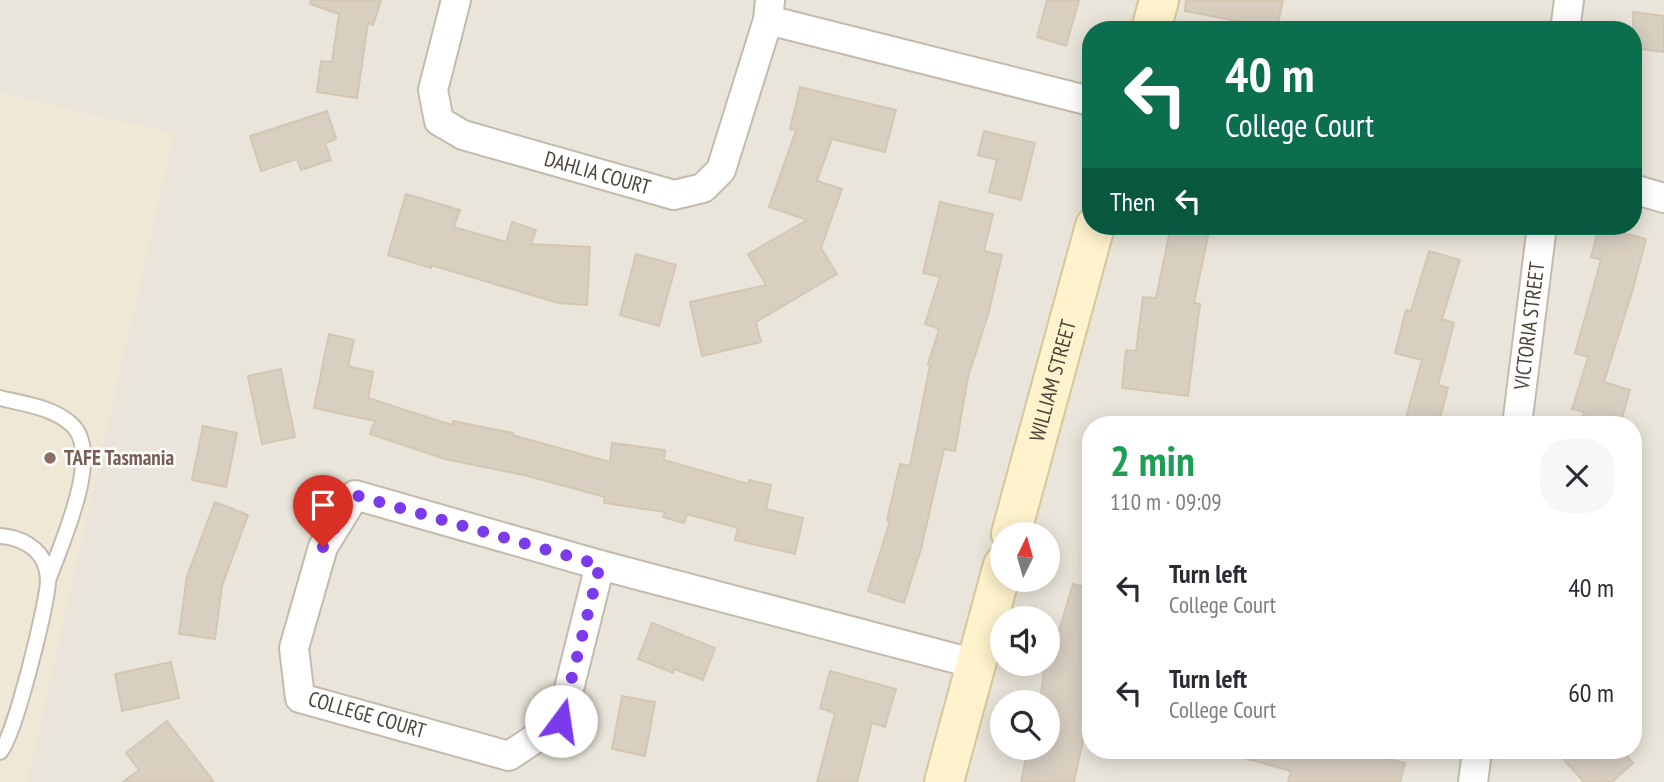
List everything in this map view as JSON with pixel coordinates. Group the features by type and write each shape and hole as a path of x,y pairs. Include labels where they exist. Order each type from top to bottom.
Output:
{"main road":[{"path":"1153,21 1159,0"},
{"name":"WILLIAM STREET","path":"1014,522 1094,235"},
{"path":"944,782 996,592"}],"street":[{"name":"DAHLIA COURT","path":"456,0 433,90 439,121 463,135 674,195 703,188 721,170 769,10 1082,100"},
{"path":"1566,21 1569,0"},
{"path":"1642,192 1664,198"},
{"name":"VICTORIA STREET","path":"1518,416 1541,235"},
{"name":"COLLEGE COURT","path":"600,565 561,721 509,756 300,698 294,648 323,547 355,495 600,565 976,664"},
{"path":"1473,782 1476,759"}],"lane":[{"path":"0,398 55,412 72,424 84,444 77,496 48,581 41,621 10,735 0,752"},
{"path":"0,536 37,550 45,564 48,581"}],"shaded area":[{"path":"0,0 1159,0 1153,21 1082,21 1082,235 1088,235 1014,522 990,522 990,592 996,592 990,606 947,782 0,782"},
{"path":"1166,0 1664,0 1664,782 952,782 990,642 990,676 1060,676 1060,606 1000,606 1003,592 1060,592 1060,522 1023,522 1102,235 1642,235 1642,21 1160,21"},
{"name":"TAFE Tasmania","path":"0,93 174,134 27,782 0,782"}],"building":[{"path":"311,0 381,0 373,25 368,23 357,98 317,92 321,61 332,62 339,14 310,4"},
{"path":"1047,0 1079,0 1066,46 1037,37"},
{"path":"1186,0 1283,0 1279,21 1236,21 1185,11"},
{"path":"1633,12 1664,16 1664,52 1642,49 1642,21 1633,21"},
{"path":"800,87 896,110 885,152 832,139 817,181 842,189 821,248 837,274 756,322 761,342 702,356 690,302 766,285 748,254 807,220 769,207 796,130 790,129"},
{"path":"327,111 336,139 325,143 331,160 301,170 297,159 261,171 250,136"},
{"path":"984,131 1035,143 1021,200 989,192 997,160 978,155"},
{"path":"406,194 460,210 454,227 506,242 512,222 536,230 531,244 590,247 587,305 558,303 388,255"},
{"path":"940,202 993,214 984,251 1002,255 988,315 968,377 955,451 944,449 921,549 904,603 868,591 890,521 887,520 900,464 910,466 930,365 928,364 939,329 925,324 940,277 923,273"},
{"path":"1169,235 1208,235 1194,303 1200,304 1188,396 1122,388 1126,350 1136,351 1143,297 1156,298"},
{"path":"1597,235 1630,235 1646,239 1604,382 1630,390 1623,416 1583,416 1584,412 1572,409 1588,357 1575,353 1601,260 1591,257"},
{"path":"1429,251 1460,260 1442,319 1454,323 1438,385 1448,388 1440,416 1406,416 1422,360 1395,353 1406,310 1411,311"},
{"path":"636,254 676,265 659,326 620,315"},
{"path":"329,334 354,340 348,366 373,372 368,398 452,425 453,421 513,433 512,435 610,462 612,443 665,450 664,460 748,484 749,480 771,485 766,509 803,518 795,554 735,540 738,528 687,514 684,523 663,517 665,512 604,503 605,497 524,475 445,459 370,434 375,421 314,408"},
{"path":"281,369 295,437 262,444 248,376"},
{"path":"203,426 237,433 226,487 192,480"},
{"path":"215,502 248,515 222,586 215,639 179,634 187,576"},
{"path":"1073,584 1082,587 1082,745 1074,782 1021,782 1025,760 1060,760 1060,690 1042,690 1043,676 1060,676 1060,627"},
{"path":"652,623 715,648 703,680 674,669 673,673 638,659"},
{"path":"171,662 179,698 122,711 115,674"},
{"path":"830,671 896,689 885,727 872,723 857,782 817,782 835,713 820,708"},
{"path":"622,696 655,702 645,756 612,749"},
{"path":"167,721 214,782 123,782 139,770 126,753"},
{"path":"1248,759 1388,759 1405,763 1400,782 1288,782 1291,771"},
{"path":"1563,759 1629,759 1633,763 1612,782 1584,782"}],"place":[{"name":"TAFE Tasmania","path":"50,458"}],"route":[{"path":"323,547 355,495 600,565 561,721"}]}
